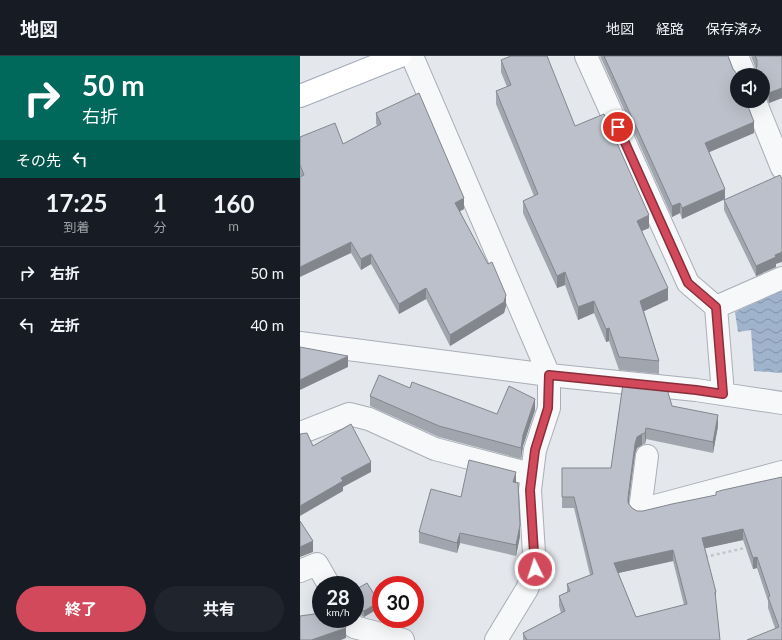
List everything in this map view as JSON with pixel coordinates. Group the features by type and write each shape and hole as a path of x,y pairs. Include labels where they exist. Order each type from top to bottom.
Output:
{"main road":[{"path":"300,96 400,56"}],"street":[{"path":"412,56 549,375 548,408 535,450 531,474 530,490 535,569 528,589 496,640"},
{"path":"586,56 688,283 716,307 723,394"},
{"path":"737,56 742,68"},
{"path":"758,108 782,168"},
{"path":"716,307 782,278"},
{"path":"300,343 549,375 696,390 782,403"},
{"path":"300,433 349,414 369,420 435,449 531,474"},
{"path":"647,456 640,510 782,472"},
{"path":"300,571 317,564 324,576"},
{"path":"358,628 403,640"}],"path":[{"path":"700,558 750,547"}],"water":[{"path":"782,290 782,373 754,371 751,330 738,332 735,312"}],"building":[{"path":"511,56 547,56 575,126 604,114 649,215 637,221 668,288 640,301 659,361 619,357 609,328 606,329 594,301 578,307 565,272 557,276 523,201 538,194 496,91 511,85 501,60"},
{"path":"604,56 728,56 733,68 730,68 730,108 749,108 754,122 705,143 725,189 682,208 680,203 672,206"},
{"path":"755,56 782,56 782,88 770,93 770,68 756,68 757,60"},
{"path":"419,93 464,198 455,203 488,264 492,262 506,295 504,302 450,335 426,288 399,304 371,254 361,259 351,242 300,267 300,177 304,175 300,165 300,137 335,123 343,144 381,124 376,113"},
{"path":"780,175 782,179 782,252 775,255 776,257 756,266 724,200"},
{"path":"300,347 348,356 300,380"},
{"path":"379,375 410,388 412,382 497,414 509,386 535,399 523,435 521,448 439,426 370,396"},
{"path":"623,384 667,389 672,406 718,415 713,442 646,428 645,433 637,437 628,503 637,511 716,495 716,492 723,490 782,477 782,640 747,640 779,627 768,597 770,596 757,557 753,558 743,529 702,538 716,592 720,640 527,640 523,633 565,611 559,596 570,591 567,584 593,574 574,497 562,497 562,468 611,468","holes":["673,550 687,604 636,617 614,563"]},
{"path":"351,424 371,462 341,478 343,481 300,506 300,434 307,433 313,446"},
{"path":"469,460 516,472 513,482 518,483 520,525 516,545 460,533 457,543 419,532 431,489 461,497"},
{"path":"300,521 313,541 300,547"},
{"path":"367,583 372,591 372,606 364,611 364,585"},
{"path":"312,614 312,628 346,628 311,640 300,640 300,616"}],"route":[{"path":"535,569 530,490 535,450 548,408 549,375 723,394 716,307 688,283 618,127"}]}
